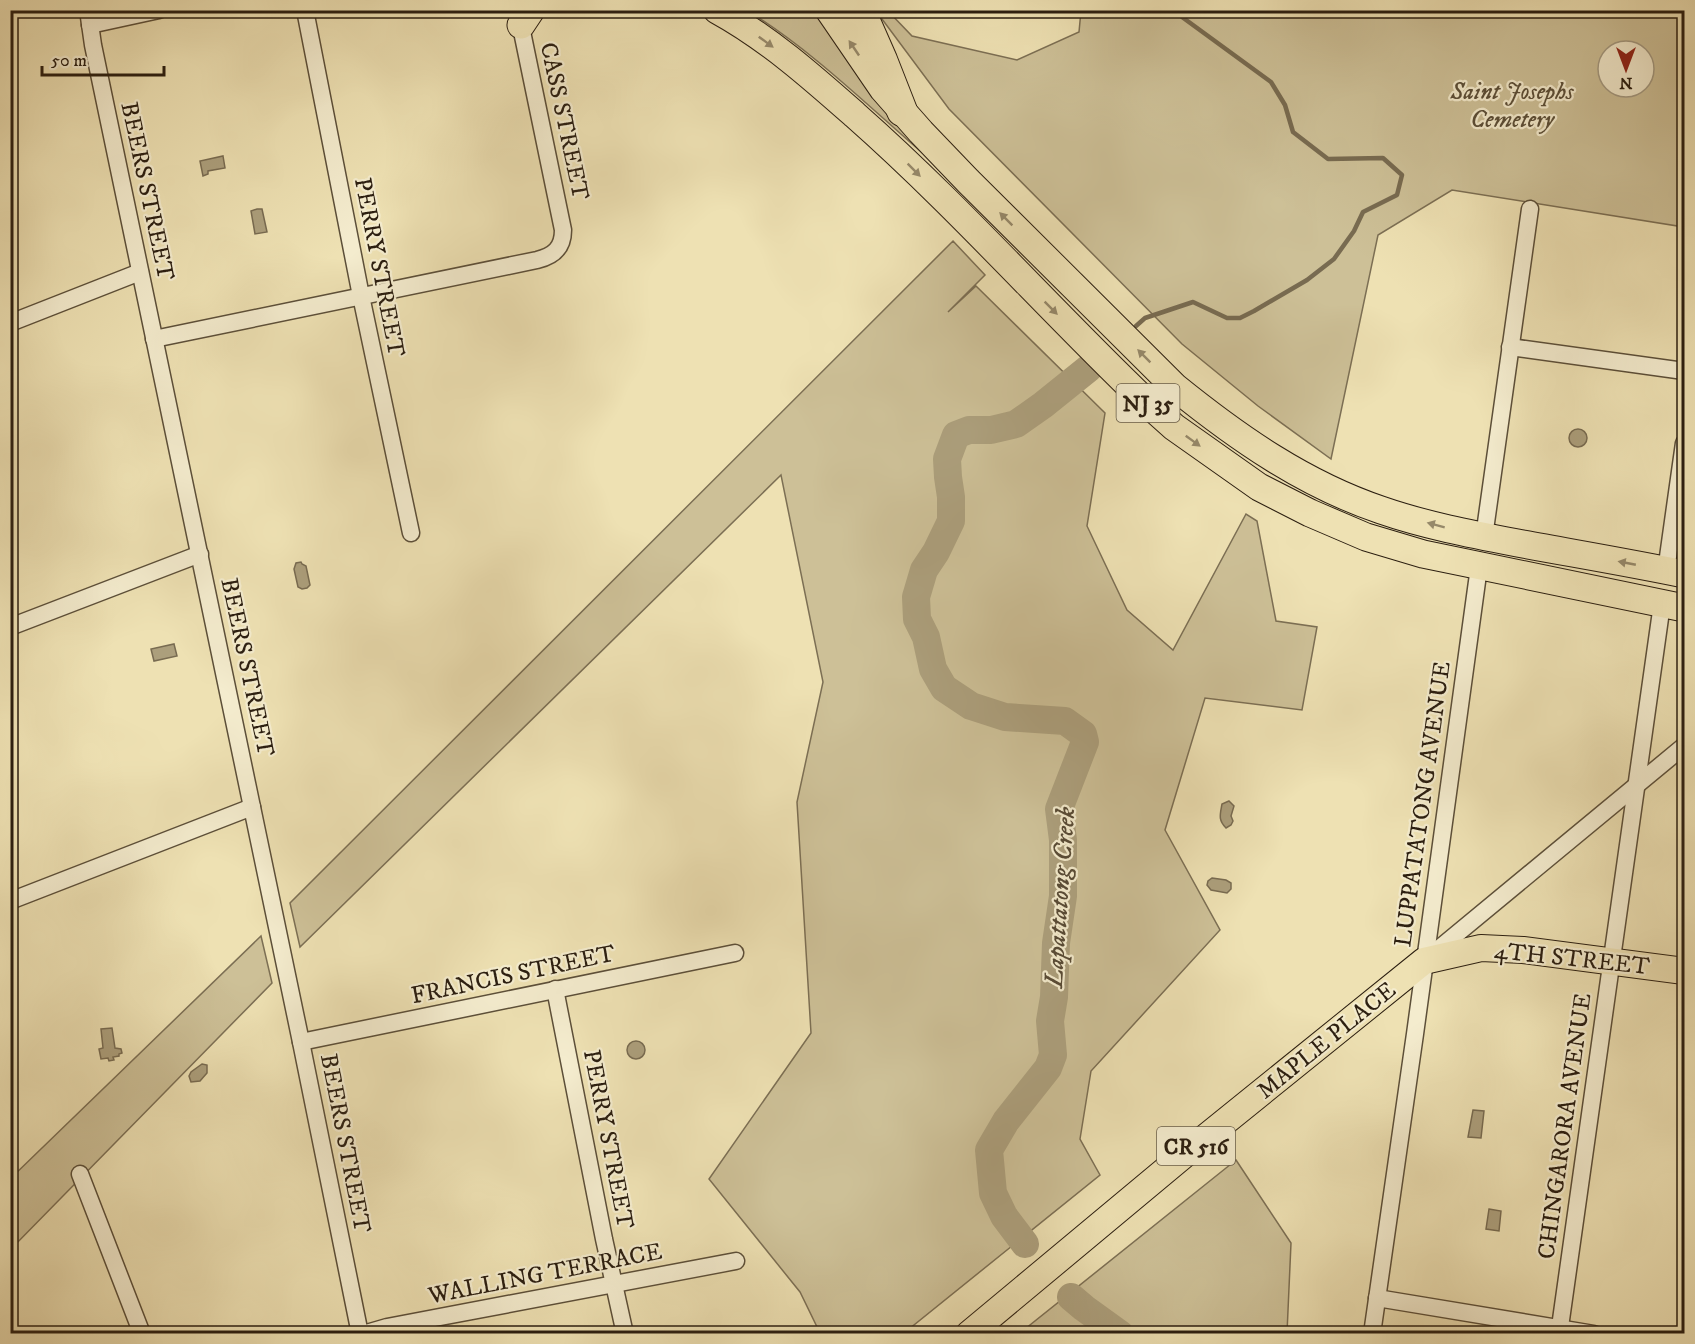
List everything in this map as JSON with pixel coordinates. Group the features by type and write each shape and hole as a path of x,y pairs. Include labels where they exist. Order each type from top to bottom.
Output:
{"highway":[{"name":"NJ 35","path":"830,10 865,64 902,111 968,182 1175,387 1212,417 1263,453 1312,481 1382,510 1484,537 1675,572"},
{"path":"860,10 902,111"},
{"name":"NJ 35","path":"716,11 746,28 795,64 876,134 1144,401 1174,427 1259,487 1310,513 1366,537 1423,554 1673,606"}],"main road":[{"name":"4TH STREET","path":"1425,961 1480,948 1523,950 1684,971"},
{"name":"MAPLE PLACE","path":"969,1334 1195,1146 1425,961"}],"street":[{"path":"89,18 159,10"},
{"name":"PERRY STREET","path":"305,10 361,296 411,534"},
{"name":"CASS STREET","path":"361,296 545,258 557,252 562,242 563,230 523,15"},
{"name":"BEERS STREET","path":"89,18 362,1334"},
{"path":"1484,537 1530,209"},
{"path":"10,323 140,272"},
{"path":"154,339 361,296"},
{"path":"1510,347 1684,371"},
{"path":"1675,572 1684,443"},
{"path":"10,627 200,554"},
{"name":"LUPPATATONG AVENUE","path":"1372,1334 1479,567"},
{"name":"CHINGARORA AVENUE","path":"1560,1331 1636,788 1673,606"},
{"name":"MAPLE PLACE","path":"1425,961 1684,746"},
{"path":"10,900 252,807"},
{"name":"FRANCIS STREET","path":"301,1042 735,953"},
{"name":"PERRY STREET","path":"555,989 625,1334"},
{"path":"80,1174 142,1334"},
{"name":"WALLING TERRACE","path":"362,1334 387,1327 736,1261"},
{"path":"1377,1298 1560,1331 1594,1334"}],"green space":[{"path":"748,11 816,11 927,157 818,62"},
{"name":"Saint Josephs Cemetery","path":"876,11 888,11 912,36 1017,60 1079,32 1081,11 1684,11 1684,227 1452,190 1378,235 1331,459 1258,406 1182,344 949,109"},
{"path":"953,241 985,275 948,312 976,286 1105,413 1087,526 1127,610 1173,650 1246,514 1257,521 1276,621 1317,627 1302,710 1205,698 1165,830 1220,930 1091,1071 1080,1139 1100,1175 904,1333 820,1333 800,1292 709,1179 811,1033 797,802 823,682 781,475 300,947 290,903"},
{"path":"261,936 272,983 11,1249 11,1178"},
{"path":"1236,1160 1291,1243 1287,1333 1020,1333"}],"shaded area":[{"path":"223,156 225,168 208,171 208,174 203,176 200,161"},
{"path":"262,209 267,232 255,234 251,211"},
{"path":"1574,429 1582,429 1587,434 1585,445 1574,447 1569,442 1569,434"},
{"path":"301,562 306,566 310,585 302,589 298,587 294,569 296,563"},
{"path":"174,644 177,656 154,661 151,649"},
{"path":"1229,801 1234,806 1231,816 1233,821 1226,828 1220,814 1222,804"},
{"path":"1212,878 1226,880 1231,883 1231,889 1227,893 1211,890 1207,885"},
{"path":"112,1028 115,1048 121,1049 122,1053 109,1061 108,1058 101,1059 99,1049 103,1048 101,1029"},
{"path":"636,1041 642,1044 645,1050 642,1056 636,1059 630,1056 627,1050 630,1044"},
{"path":"202,1064 207,1065 207,1073 200,1081 191,1082 189,1076 191,1072"},
{"path":"1473,1110 1484,1111 1481,1138 1468,1137"},
{"path":"1489,1209 1501,1211 1499,1231 1486,1229"}],"waterway":[{"name":"Lapattatong Creek","path":"1136,326 1145,318 1193,302 1227,318 1240,318 1254,311 1307,280 1334,259 1354,231 1363,212 1397,195 1402,175 1383,158 1328,159 1293,132 1285,105 1271,82 1182,17 1182,10"},
{"name":"Lapattatong Creek","path":"1025,1244 1004,1216 993,1193 989,1150 1006,1121 1048,1068 1053,1055 1050,1021 1054,997 1056,943 1063,896 1063,840 1059,809 1085,742 1083,734 1065,721 1005,717 971,706 944,688 933,669 926,637 917,619 916,597 924,570 936,552 951,521 947,459 956,435 969,430 991,430 1016,424 1089,368"},
{"path":"1071,1297 1120,1334"}]}
